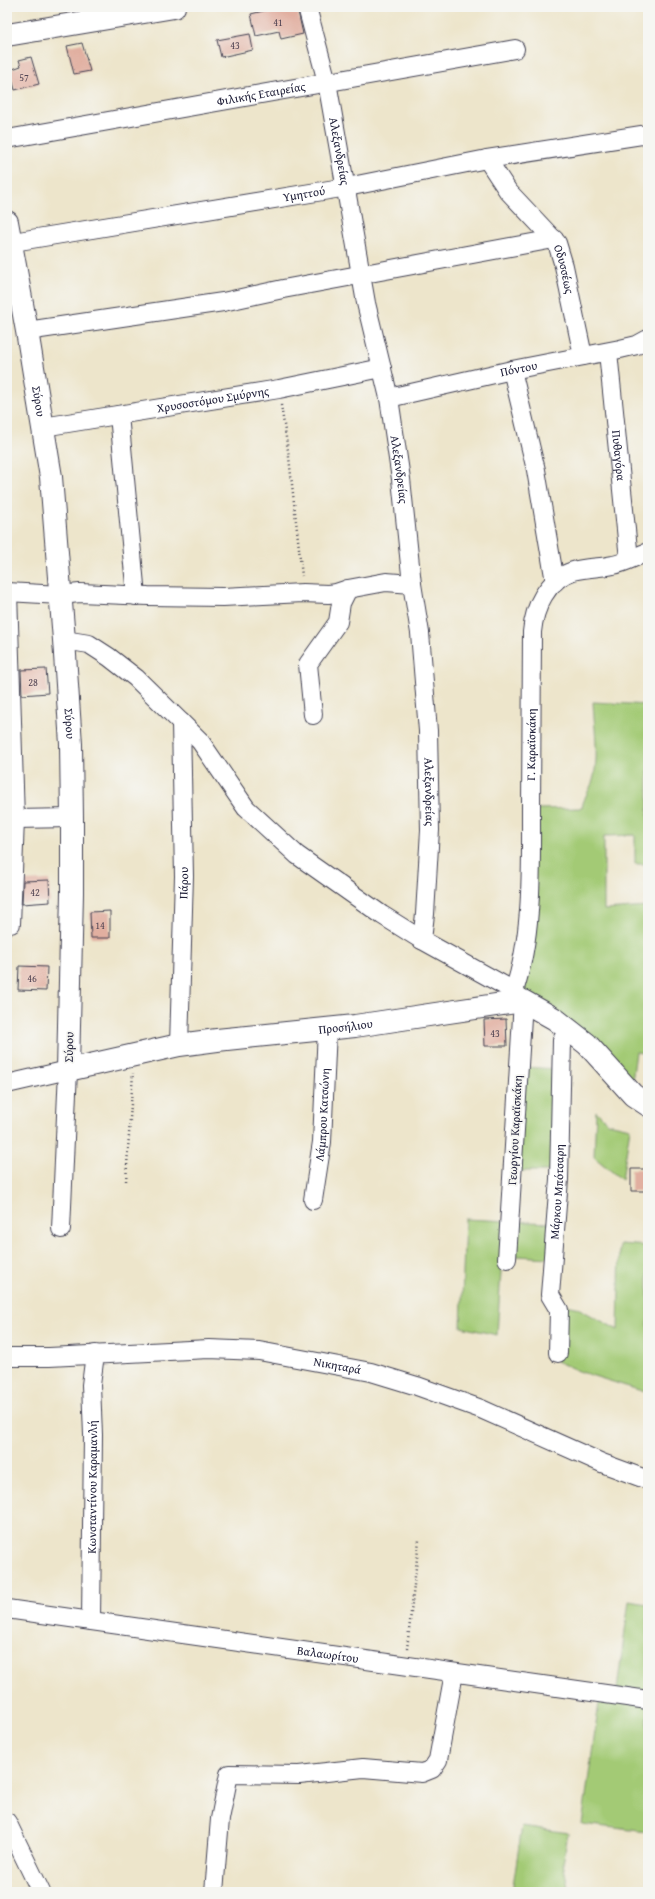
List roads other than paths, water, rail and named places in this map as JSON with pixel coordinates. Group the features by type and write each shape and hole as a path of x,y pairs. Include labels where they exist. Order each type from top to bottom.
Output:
{"street":[{"path":"7,35 123,12 174,7"},
{"name":"Αλεξανδρείας","path":"307,7 327,82 347,187 361,275 389,398 401,479 412,584 420,633 428,731 430,830 422,940"},
{"name":"Φιλικής Εταιρείας","path":"7,139 515,49"},
{"name":"Υμηττού","path":"8,236 347,187 487,159 648,134"},
{"name":"Οδυσσέως","path":"487,159 508,191 554,239 560,249 582,356"},
{"name":"Σύρου","path":"8,236 27,331 51,484 71,744 72,900 68,1070 61,1229"},
{"path":"27,331 223,302 554,239"},
{"name":"Πόντου","path":"389,398 512,370 608,352 637,345 648,339"},
{"name":"Πυθαγόρα","path":"608,352 629,559"},
{"name":"Χρυσοστόμου Σμύρνης","path":"43,427 279,389 382,368"},
{"path":"512,370 536,470 555,582"},
{"path":"119,415 136,596"},
{"name":"Γ. Καραϊσκάκη","path":"518,996 528,918 531,850 533,620 538,604 555,582 565,574 615,565 648,552"},
{"path":"12,924 15,819 8,592 60,595 80,593 136,596 223,597 303,593 328,594 386,582 412,584"},
{"path":"313,715 308,664 338,622 341,603 348,589"},
{"path":"64,640 88,644 109,657 136,678 203,746 246,808 265,828 316,870 422,940 555,1019 592,1049 633,1095 648,1106"},
{"name":"Πάρου","path":"179,1045 184,876 181,722"},
{"path":"15,819 72,818"},
{"name":"Προσήλιου","path":"7,1084 179,1045 362,1025 518,996"},
{"name":"Γεωργίου Καραϊσκάκη","path":"507,1259 518,996"},
{"name":"Λάμπρου Κατσώνη","path":"313,1200 322,1142 327,1029"},
{"name":"Μάρκου Μπότσαρη","path":"558,1353 558,1310 550,1295 559,1179 562,1040 569,1031"},
{"name":"Νικηταρά","path":"7,1357 49,1357 209,1349 258,1351 371,1372 481,1408 602,1463 648,1480"},
{"name":"Κωνσταντίνου Καραμανλή","path":"92,1621 93,1435 91,1385 95,1354"},
{"name":"Βαλαωρίτου","path":"7,1609 648,1700"},
{"path":"214,1892 220,1819 229,1774 299,1775 363,1768 422,1773 432,1769 438,1760 454,1673"},
{"path":"7,1822 40,1892"}]}
